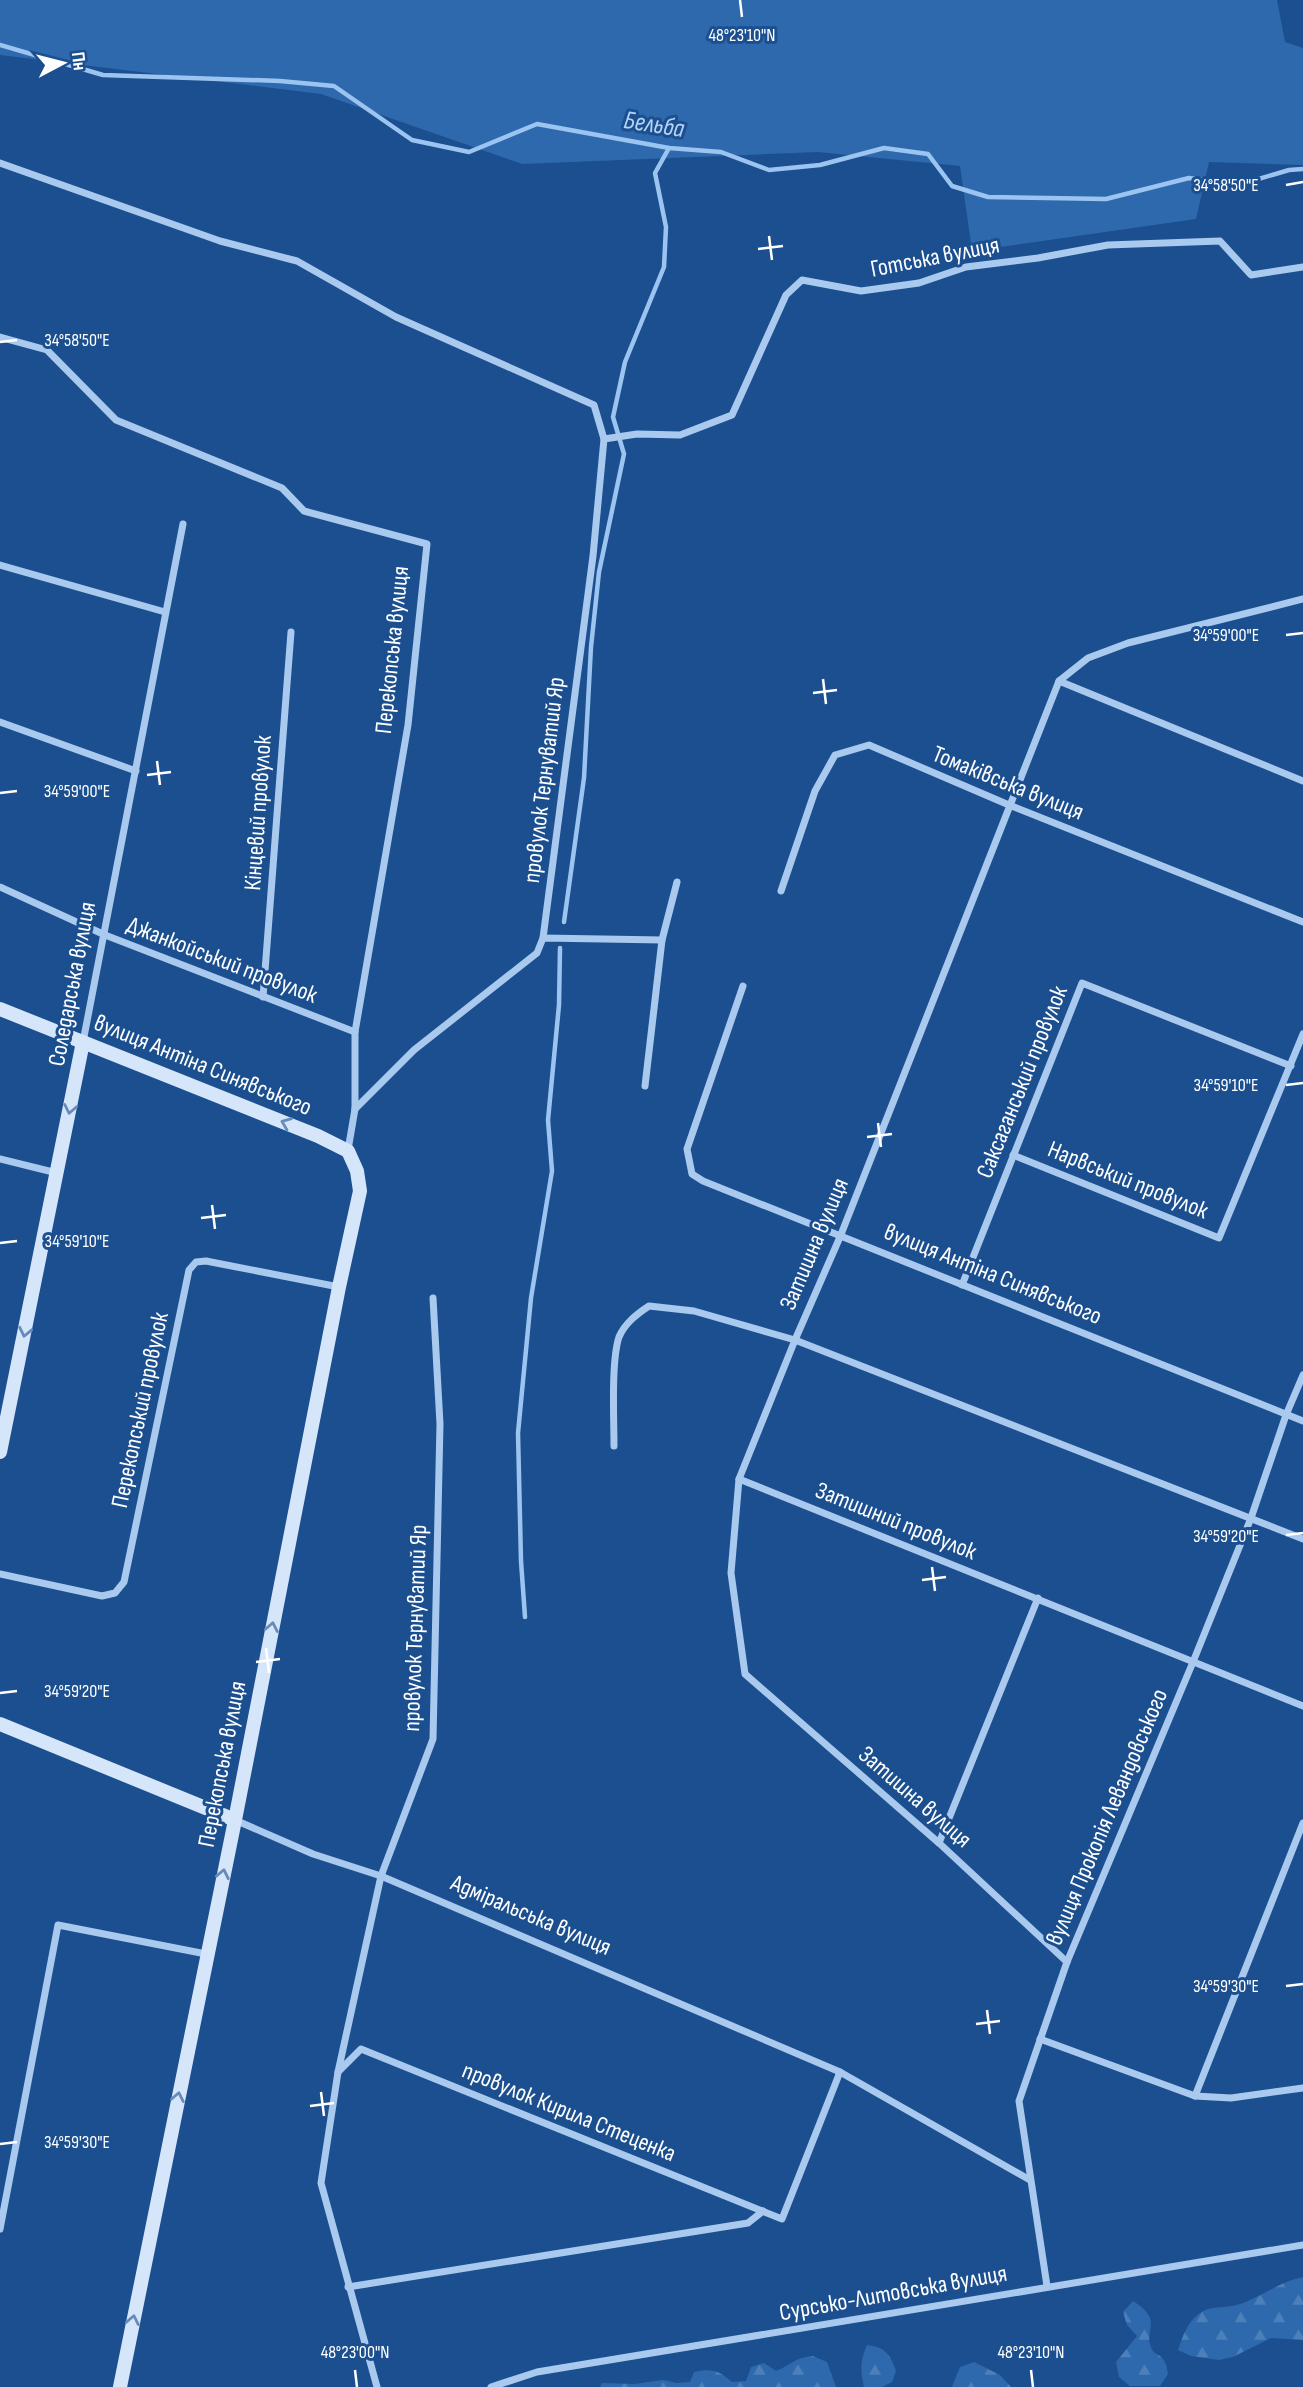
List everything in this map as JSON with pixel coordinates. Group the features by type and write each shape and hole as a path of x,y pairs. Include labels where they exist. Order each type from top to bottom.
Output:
{"street":[{"path":"0,163 220,241 297,261 396,317 594,405 604,439"},
{"name":"Готська вулиця","path":"604,439 638,434 680,435 732,415 786,295 802,280 862,291 919,284 966,267 1038,258 1108,245 1220,241 1251,275 1303,267"},
{"name":"Перекопська вулиця","path":"0,337 47,350 116,420 282,488 304,511 427,544 408,725 355,1032"},
{"name":"провулок Тернуватий Яр","path":"543,938 584,627 604,439"},
{"name":"Соледарська вулиця","path":"0,1452 105,935 183,524"},
{"path":"0,565 165,612"},
{"name":"Затишна вулиця","path":"1067,1962 939,1843 745,1674 731,1573 739,1479 840,1237 1059,681 1088,658 1128,643 1303,599"},
{"name":"Кінцевий провулок","path":"263,997 291,632"},
{"path":"1059,681 1303,781"},
{"path":"0,722 136,771"},
{"name":"Томаківська вулиця","path":"780,891 815,791 835,755 869,745 1009,805 1303,922"},
{"path":"645,1086 662,940 677,882"},
{"name":"Джанкойський провулок","path":"0,887 105,935 355,1032"},
{"path":"355,1109 414,1051 537,953 543,938 662,940"},
{"name":"Саксаганський провулок","path":"962,1285 1082,983 1291,1066"},
{"name":"вулиця Антіна Синявського","path":"743,986 687,1149 692,1174 703,1181 840,1237 1303,1421"},
{"name":"вулиця Антіна Синявського","path":"0,1009 318,1136 348,1151"},
{"path":"348,1151 355,1109 355,1032"},
{"name":"Нарвський провулок","path":"1013,1155 1219,1238 1303,1034"},
{"name":"Перекопська вулиця","path":"120,2387 360,1191 357,1171 348,1151"},
{"path":"0,1159 57,1174"},
{"name":"Перекопський провулок","path":"0,1574 103,1597 115,1594 124,1582 189,1270 196,1262 206,1261 339,1287"},
{"name":"провулок Тернуватий Яр","path":"377,2387 321,2183 338,2072 381,1876 433,1739 440,1424 433,1298"},
{"path":"614,1446 614,1391 619,1337 629,1321 649,1306 694,1311 795,1340 1303,1539"},
{"name":"вулиця Прокопія Левандовського","path":"1046,2286 1019,2101 1067,1962 1251,1518 1286,1415 1303,1375"},
{"name":"Затишний провулок","path":"739,1479 1303,1706"},
{"path":"939,1843 1038,1598"},
{"name":"Адміральська вулиця","path":"0,1724 313,1854 381,1876 840,2072 1030,2180"},
{"path":"1195,2096 1303,1823"},
{"path":"0,2229 58,1925 206,1954"},
{"path":"1040,2039 1195,2096 1231,2098 1303,2088"},
{"name":"провулок Кирила Стеценка","path":"338,2072 361,2049 763,2211"},
{"path":"348,2287 748,2223 763,2211 782,2219 840,2072"},
{"name":"Сурсько-Литовська вулиця","path":"491,2387 537,2372 1303,2245"}],"green space":[{"path":"0,0 1277,0 1285,42 1303,48 1303,165 1209,162 1196,219 972,251 960,166 818,152 522,164 321,94 0,55"},
{"path":"1303,2277 1303,2340 1271,2338 1233,2357 1219,2360 1191,2356 1178,2350 1189,2325 1204,2311 1241,2304"},
{"path":"1133,2301 1148,2315 1151,2321 1150,2344 1166,2365 1168,2374 1160,2386 1130,2386 1119,2377 1116,2362 1137,2336 1127,2325 1123,2312"},
{"path":"867,2345 883,2350 889,2356 896,2371 892,2382 882,2387 864,2387 861,2366"},
{"path":"813,2356 827,2362 836,2387 600,2387 602,2383 634,2384 663,2380 690,2382 694,2372 705,2370 719,2373 732,2382 746,2381 751,2367 764,2363 776,2371"},
{"path":"974,2362 1000,2375 1011,2387 952,2387 960,2367"}],"waterway":[{"name":"Бельба","path":"0,45 103,75 280,81 334,86 412,140 469,152 537,124 669,148 721,152 769,170 820,165 884,148 928,154 952,186 988,197 1106,199 1189,178 1238,185 1289,170 1303,169"},
{"path":"564,922 584,778 591,647 599,572 624,454 613,417 625,362 664,267 666,227 655,173 669,148"},
{"path":"525,1617 518,1433 531,1298 552,1171 548,1120 559,1005 560,948"}]}
